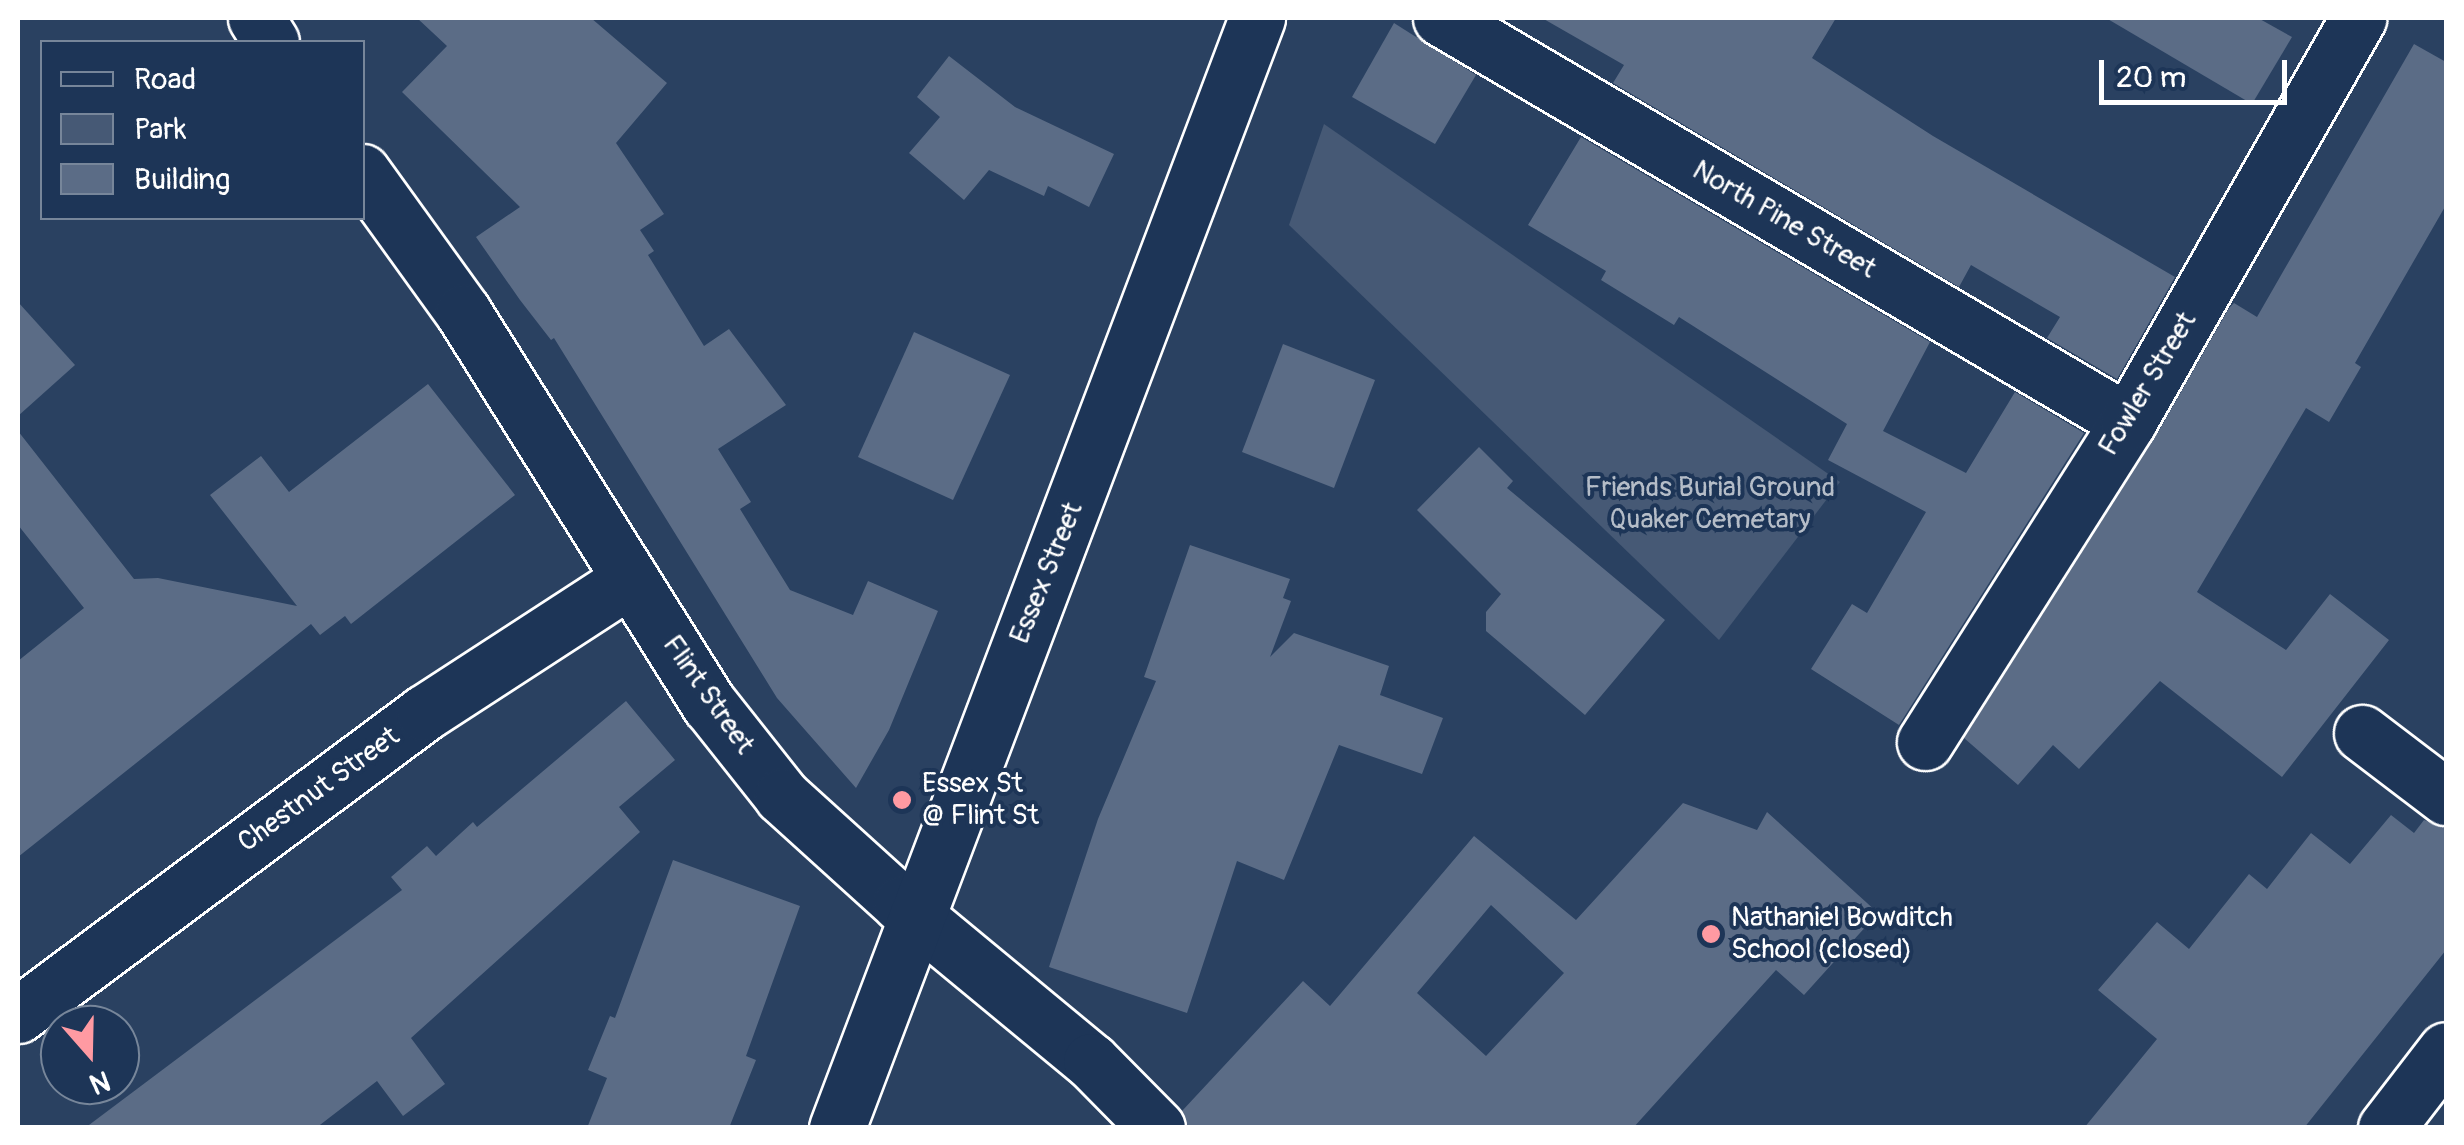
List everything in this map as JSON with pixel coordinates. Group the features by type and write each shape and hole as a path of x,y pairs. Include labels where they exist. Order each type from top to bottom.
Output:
{"street":[{"path":"256,18 270,40"},
{"name":"Essex Street","path":"836,1128 1258,18"},
{"name":"North Pine Street","path":"1441,18 2128,422"},
{"name":"Fowler Street","path":"1924,742 2128,422 2358,18"},
{"name":"Flint Street","path":"365,176 462,312 710,705 782,796 916,916 1091,1060 1157,1128"},
{"name":"Chestnut Street","path":"18,1015 424,712 630,579"},
{"path":"2362,733 2446,797"},
{"path":"2386,1128 2446,1050"}],"green space":[{"name":"Friends Burial Ground Quaker Cemetary","path":"1324,124 1840,482 1719,640 1289,225"}],"building":[{"path":"417,18 591,18 667,83 616,143 664,214 640,230 654,251 648,255 704,346 729,329 786,405 718,449 751,502 740,509 790,590 853,615 868,581 938,611 889,730 856,788 777,698 554,338 551,340 520,300 476,237 520,207 402,92 447,46"},
{"path":"1542,18 1836,18 1812,58 1933,136 2175,277 2117,379 2047,338 2060,317 1971,265 1959,287 1613,83 1624,65"},
{"path":"2106,18 2258,18 2292,37 2252,104"},
{"path":"1394,23 1476,75 1435,144 1352,97"},
{"path":"2414,44 2446,62 2446,205 2355,363 2361,367 2329,422 2306,408 2197,592 2286,650 2330,594 2389,640 2282,777 2160,681 2079,769 2053,745 2018,785 1964,738 2154,439 2229,308 2234,303 2257,317"},
{"path":"949,56 1015,107 1114,154 1089,207 1048,186 1044,196 989,170 964,200 909,153 940,117 917,97"},
{"path":"1581,137 1930,342 1883,431 1966,473 2015,392 2084,433 1899,725 1811,669 1852,604 1867,613 1926,512 1828,460 1847,424 1679,317 1674,325 1601,280 1606,271 1528,225"},
{"path":"18,302 75,365 18,416"},
{"path":"914,332 1010,375 953,500 858,457"},
{"path":"1283,344 1375,380 1334,488 1242,452"},
{"path":"428,384 515,495 351,624 345,616 320,635 311,624 18,857 18,661 84,608 18,525 18,431 134,579 158,578 297,606 210,495 261,456 289,492"},
{"path":"1479,447 1513,481 1507,488 1665,620 1585,715 1486,631 1486,612 1501,594 1417,510"},
{"path":"1190,545 1290,579 1283,598 1291,601 1270,657 1294,633 1389,666 1380,695 1443,718 1422,774 1339,745 1284,880 1237,861 1187,1013 1049,967 1098,819 1156,681 1144,677"},
{"path":"626,701 675,760 619,807 640,832 411,1038 445,1084 403,1116 377,1081 316,1128 85,1128 116,1105 140,1105 140,1087 402,890 391,877 427,846 436,856 473,822 477,827"},
{"name":"Nathaniel Bowditch School (closed)","path":"1683,803 1757,830 1767,812 1878,913 1804,995 1776,970 1633,1128 1187,1128 1182,1111 1303,981 1330,1006 1474,836 1576,920","holes":["1491,905 1564,973 1486,1056 1417,993"]},
{"path":"2391,815 2414,833 2424,820 2446,828 2446,950 2304,1128 2084,1128 2157,1039 2098,990 2157,922 2189,949 2249,874 2267,889 2311,833 2350,864"},
{"path":"673,860 800,906 746,1056 756,1060 729,1128 587,1128 607,1078 588,1070 610,1016 615,1018"}],"place":[{"name":"Essex St @ Flint St","path":"902,800"},
{"name":"Nathaniel Bowditch School (closed)","path":"1711,934"}]}
